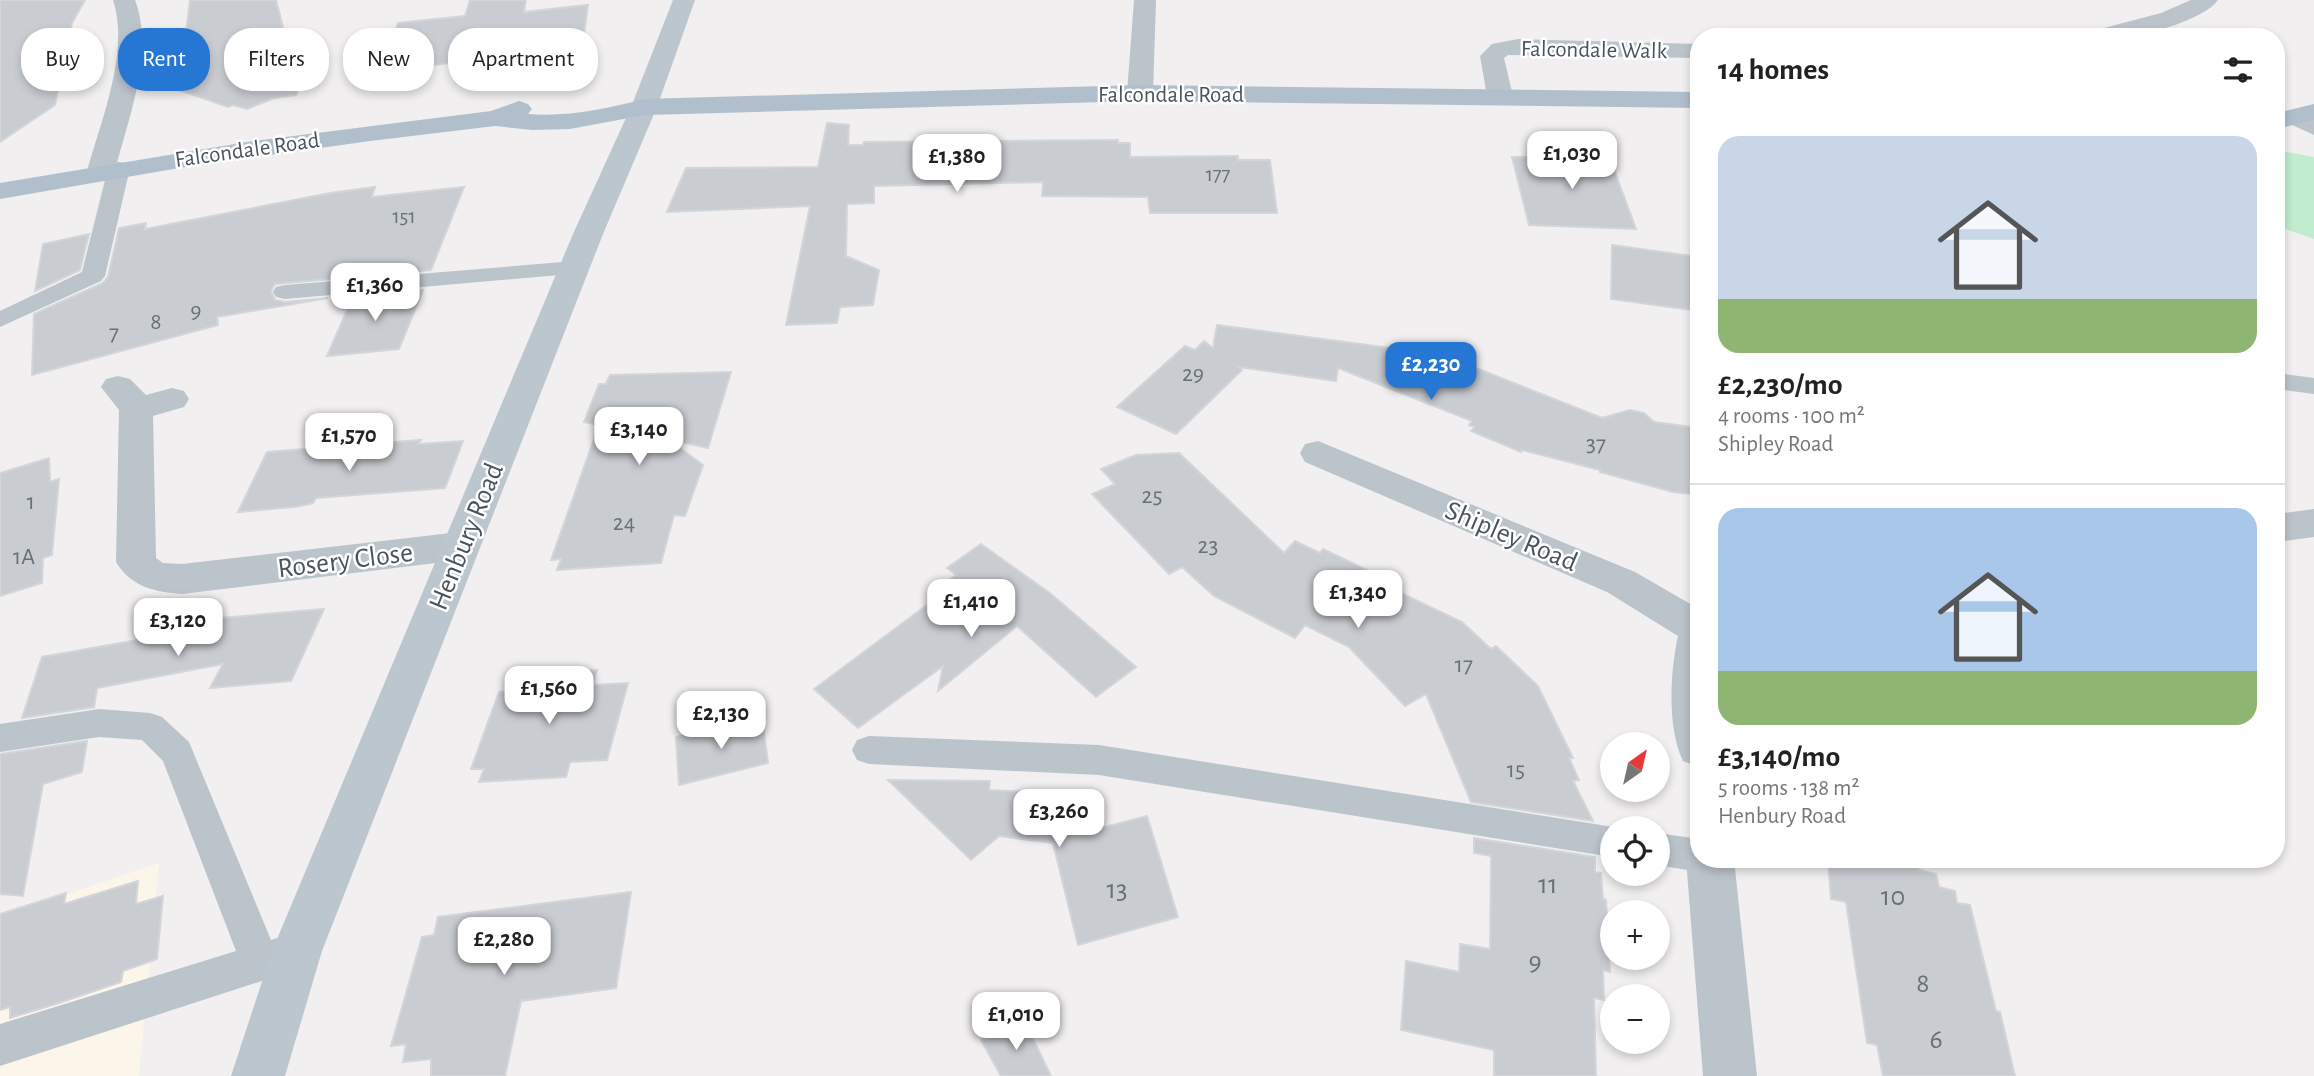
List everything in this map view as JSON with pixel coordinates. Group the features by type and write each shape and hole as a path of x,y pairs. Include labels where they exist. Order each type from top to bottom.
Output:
{"main road":[{"name":"Henbury Road","path":"258,1076 278,957 460,546 644,107 684,0"},
{"name":"Falcondale Road","path":"0,191 275,143 495,118 521,124 607,118 644,107 1140,93 1690,100"}],"street":[{"path":"110,170 131,41 131,11 124,0"},
{"path":"1140,93 1145,0"},
{"path":"2129,28 2200,5 2207,0"},
{"name":"Falcondale Walk","path":"1500,96 1492,56 1500,49 1518,46 1690,51"},
{"name":"Rosery Close","path":"172,399 127,399 136,562 144,572 182,579 460,546"},
{"name":"Shipley Road","path":"1318,453 1621,582 1690,624"},
{"path":"2285,527 2314,523"},
{"path":"1711,868 1730,1076"}],"lane":[{"path":"0,320 93,276 110,170"},
{"path":"285,292 575,268"},
{"path":"2285,382 2314,386"},
{"path":"0,738 99,723 150,727 177,752 278,957 0,1045"},
{"path":"869,750 1099,760 1600,839"},
{"path":"1670,851 1690,854"}],"shaded area":[{"path":"159,863 139,1076 0,1076 0,917"}],"green space":[{"path":"2285,152 2314,157 2314,239 2285,229"}],"building":[{"path":"0,0 85,0 71,28 21,28 21,91 58,91 55,105 0,142"},
{"path":"190,0 276,0 283,28 224,28 224,91 298,91 296,95 274,98 247,109 233,105 228,107 182,91 210,91 210,28 187,28"},
{"path":"470,0 526,0 524,12 588,5 585,28 448,28 448,63 434,65 434,28 396,28 398,23 465,16"},
{"path":"827,123 849,125 848,145 863,145 864,142 1118,140 1118,143 1130,143 1130,157 1238,156 1238,160 1270,160 1277,213 1150,213 1148,197 1042,196 1043,182 874,186 874,203 847,204 846,256 879,270 873,305 840,307 837,323 786,325 810,206 667,212 686,168 818,167"},
{"path":"1535,152 1608,154 1636,229 1529,225 1512,157 1537,157"},
{"path":"375,187 372,197 464,187 431,270 275,284 271,291 275,300 285,302 328,298 217,317 218,325 32,375 34,314 103,283 108,277 119,228 146,223 145,229 330,193"},
{"path":"89,234 80,270 35,291 43,244"},
{"path":"1612,245 1690,256 1690,310 1611,299"},
{"path":"423,290 399,349 327,356 348,308 343,309 349,296"},
{"path":"1217,325 1413,351 1418,345 1602,418 1630,410 1644,413 1654,422 1690,427 1690,494 1673,492 1600,470 1522,450 1521,452 1471,431 1475,427 1469,425 1472,421 1338,368 1336,381 1239,367 1242,370 1176,434 1117,407 1185,346 1195,350 1204,341 1213,348"},
{"path":"731,372 708,448 668,439 703,465 685,516 674,515 661,563 557,570 561,559 551,560 599,425 584,422 599,384 606,384 610,375"},
{"path":"421,440 418,444 463,441 445,488 316,498 313,503 295,507 238,512 267,452"},
{"path":"1179,453 1284,553 1295,541 1320,553 1323,549 1384,578 1380,583 1462,622 1491,649 1496,646 1538,686 1573,758 1569,758 1579,780 1573,781 1593,821 1471,802 1426,694 1405,706 1349,647 1305,625 1295,638 1214,596 1182,567 1169,574 1092,494 1115,484 1101,469 1136,455"},
{"path":"49,458 50,482 59,479 52,555 43,558 42,583 0,596 0,473"},
{"path":"981,544 1051,594 1136,667 1096,697 1017,626 938,691 943,666 858,728 814,689 935,599 929,594 956,575 947,568"},
{"path":"324,609 291,681 210,688 223,664 97,688 94,707 22,718 42,657 143,639 159,621 191,629 197,620"},
{"path":"597,670 593,685 628,683 607,760 570,762 566,777 479,782 484,769 471,769 499,692 509,691 516,674"},
{"path":"762,717 768,763 679,785 676,737"},
{"path":"87,741 82,772 43,784 23,896 0,894 0,754"},
{"path":"888,780 990,781 989,790 1090,795 1090,831 1147,816 1178,917 1078,945 1053,843 999,836 971,860"},
{"path":"1474,838 1595,857 1595,872 1600,873 1600,886 1603,899 1606,900 1600,900 1600,970 1603,970 1603,984 1600,984 1600,999 1594,998 1596,1076 1494,1076 1494,1050 1401,1030 1406,961 1459,972 1460,944 1490,949 1491,856 1474,853"},
{"path":"1829,868 1919,868 1936,874 1939,887 1955,891 1957,903 1970,905 2015,1076 1883,1076 1877,1045 1867,1043 1846,902 1831,899"},
{"path":"138,881 136,904 163,896 157,959 123,971 121,982 59,1003 10,1018 10,1007 0,1010 0,914 66,893 64,904"},
{"path":"631,892 616,988 521,1001 505,1076 431,1076 431,1059 403,1062 406,1044 391,1046 422,937 434,935 438,917"},
{"path":"1023,1018 1051,1076 1001,1076 981,1040"}]}
